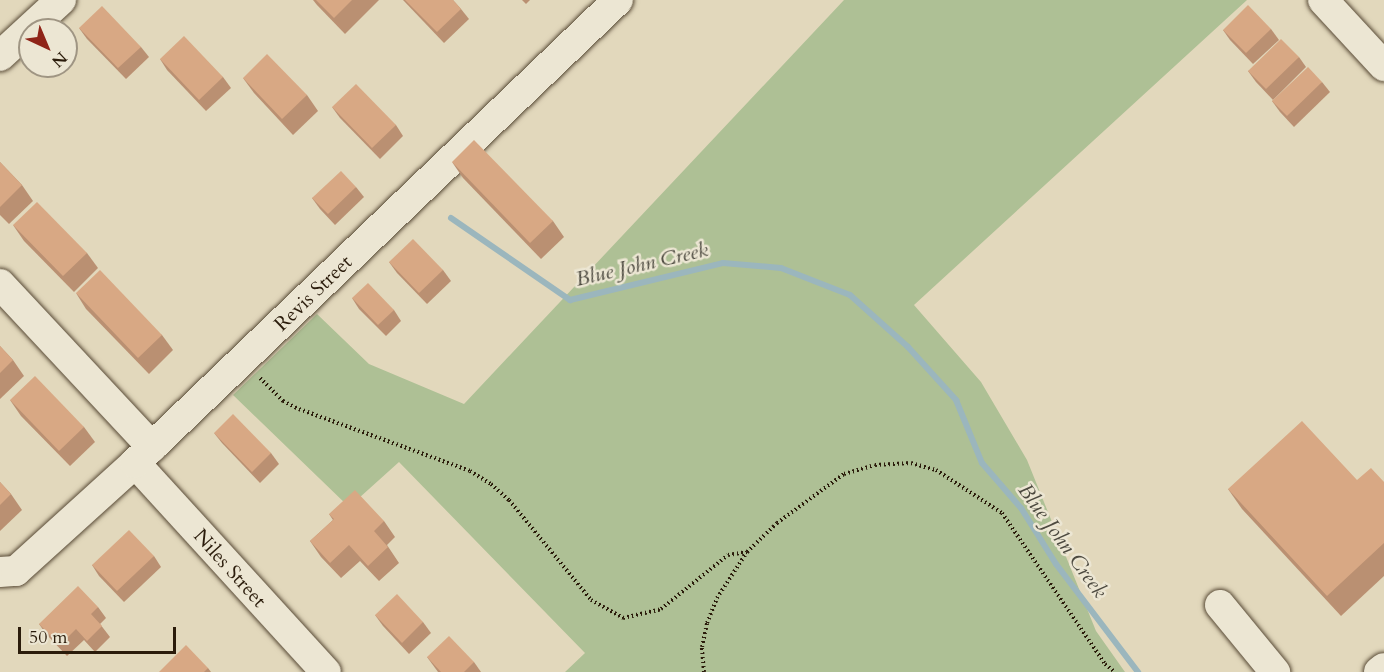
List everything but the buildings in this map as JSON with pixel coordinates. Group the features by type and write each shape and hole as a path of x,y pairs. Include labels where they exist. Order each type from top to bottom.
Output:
{"street":[{"path":"0,56 61,0"},
{"name":"Revis Street","path":"0,572 16,571 143,455 618,0"},
{"path":"1323,0 1384,66"},
{"name":"Niles Street","path":"0,284 326,672"},
{"path":"1220,605 1275,672"},
{"path":"1380,672 1384,668"}],"path":[{"path":"243,359 283,401 470,471 490,484 509,500 591,600 623,618 661,609 728,555 747,552"},
{"path":"704,672 702,646 707,623 717,598 747,552 777,523 844,474 875,465 911,463 936,470 1002,513 1105,664 1115,672"}],"green space":[{"path":"844,0 1247,0 914,305 981,382 1027,460 1096,631 1125,672 565,672 585,653 399,462 349,507 233,395 317,314 369,364 464,404"}],"waterway":[{"name":"Blue John Creek","path":"451,218 570,300 723,263 781,268 850,295 908,347 956,400 982,463 1021,508 1056,564 1138,672"}]}
